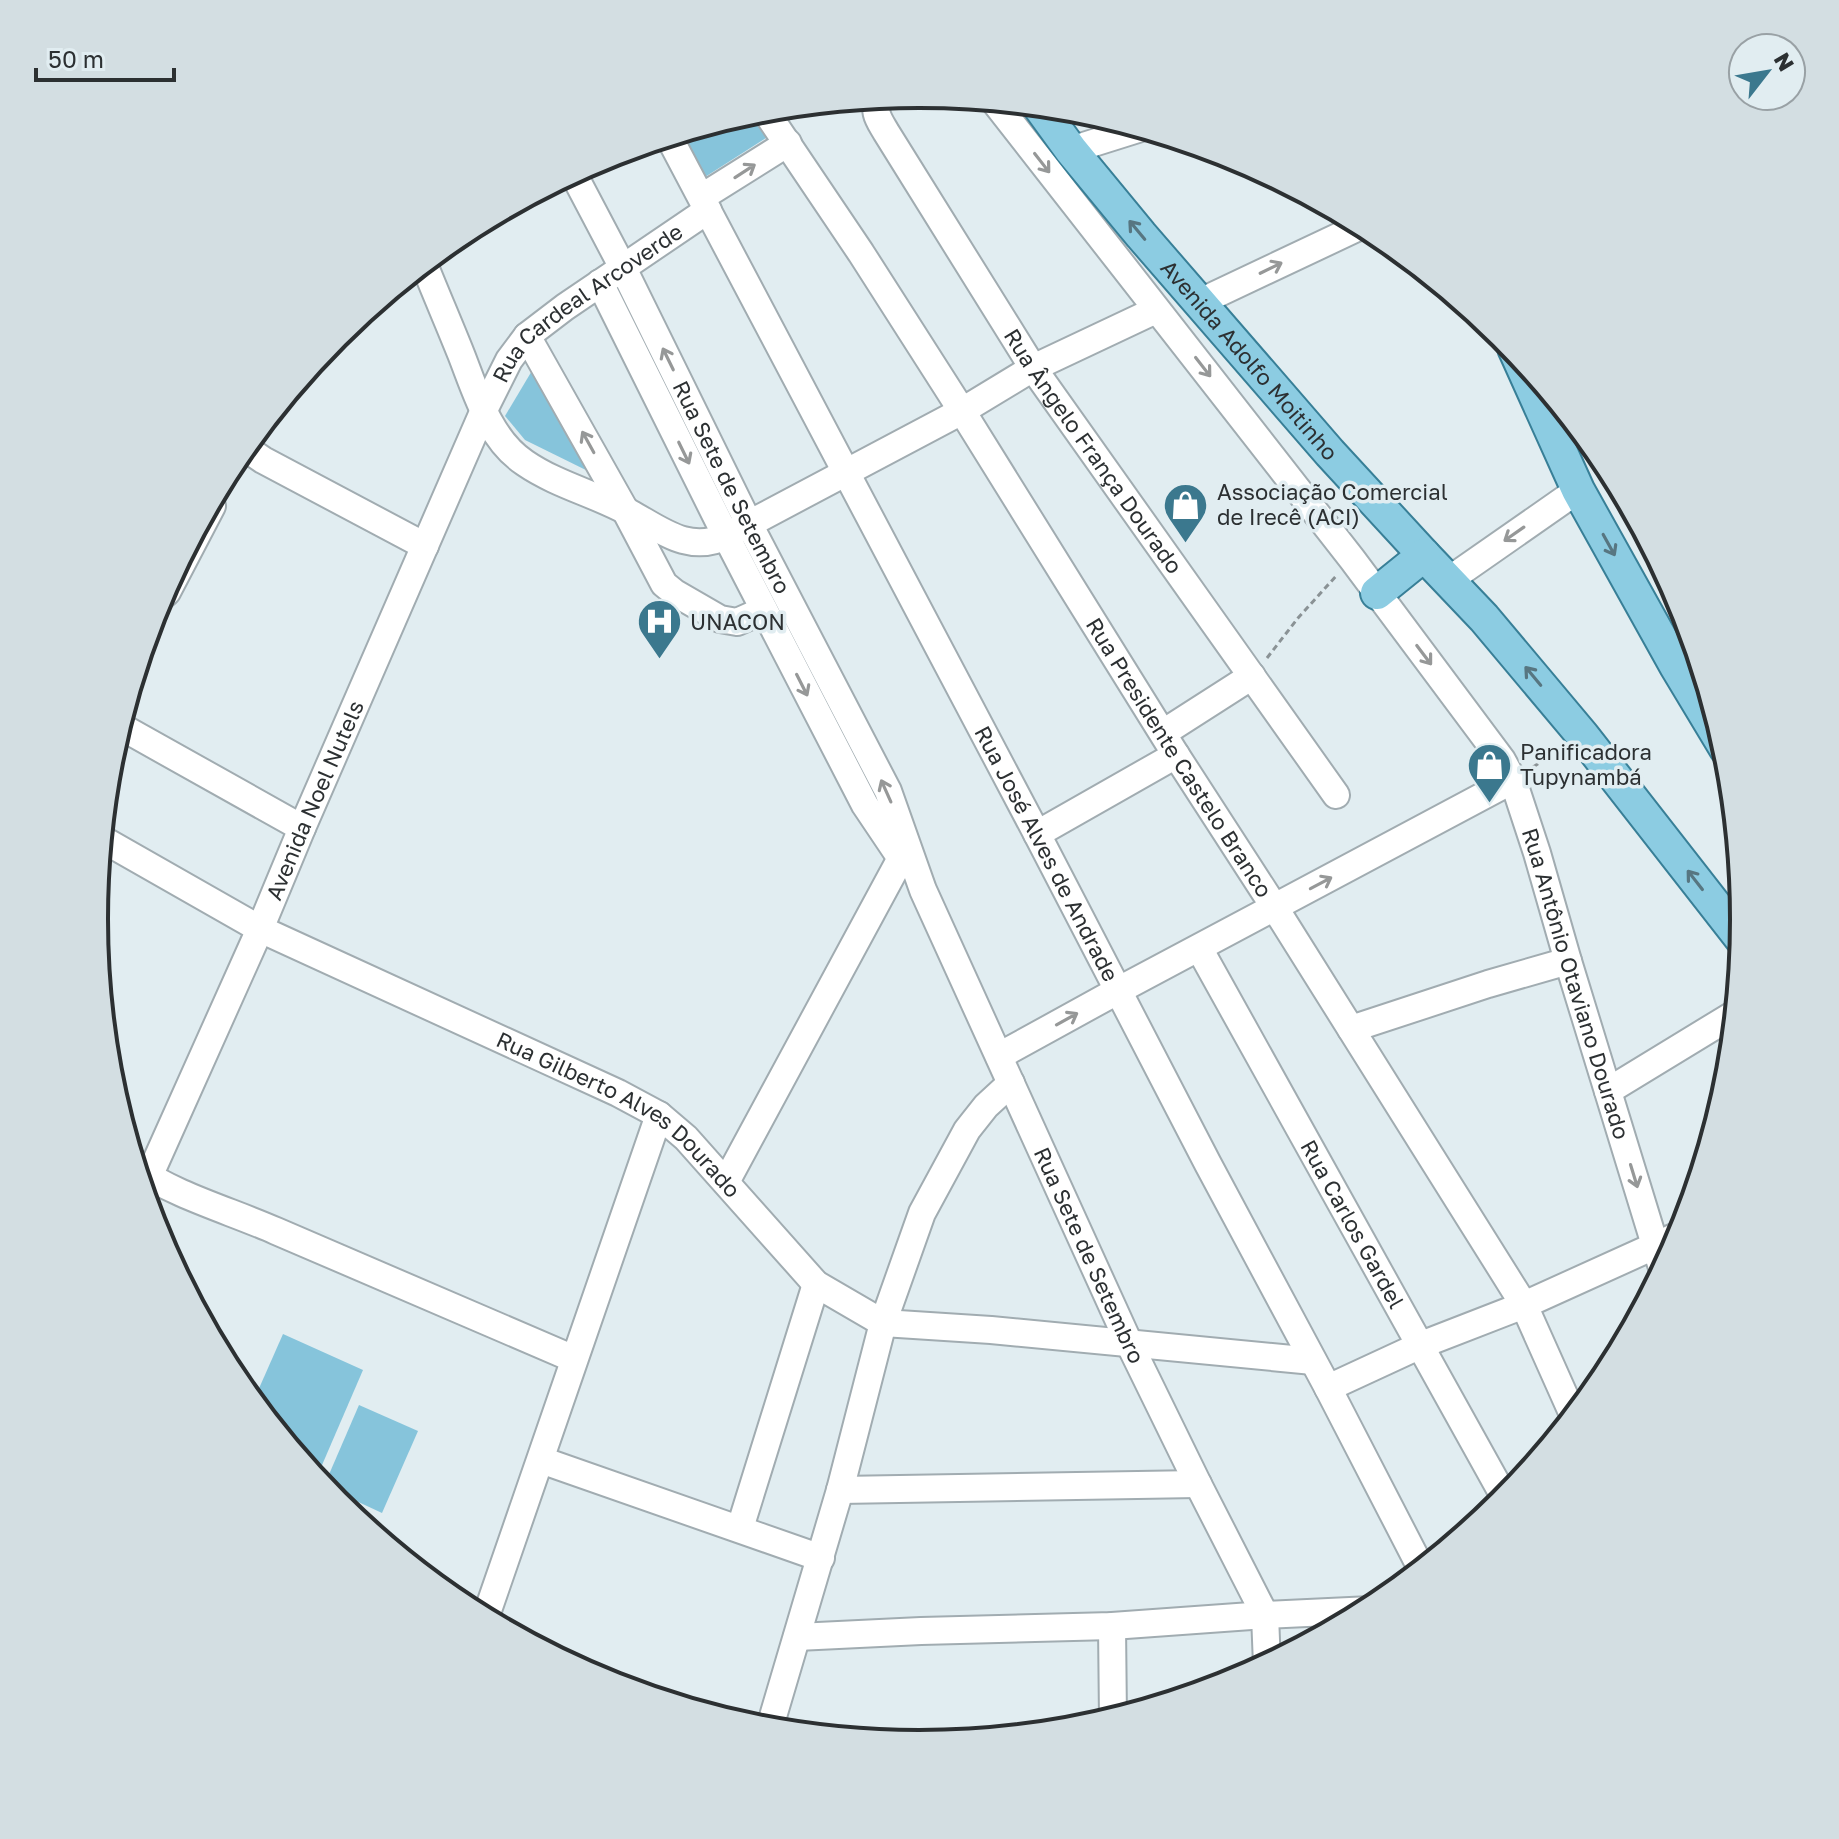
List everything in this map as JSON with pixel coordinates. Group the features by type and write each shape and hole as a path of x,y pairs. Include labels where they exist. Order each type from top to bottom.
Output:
{"main road":[{"name":"Avenida Adolfo Moitinho","path":"1048,119 1141,235 1330,453 1484,618 1583,736 1731,925"},
{"path":"1531,385 1578,490 1704,712"},
{"path":"1377,593 1424,555"}],"street":[{"name":"Rua Ângelo França Dourado","path":"875,110 1033,368 1336,795"},
{"name":"Avenida Adolfo Moitinho","path":"1003,113 1377,593"},
{"name":"Rua Presidente Castelo Branco","path":"773,122 962,411 1524,1305 1569,1405"},
{"path":"1071,150 1122,134"},
{"name":"Rua Cardeal Arcoverde","path":"484,410 509,360 527,336 623,268 788,143"},
{"name":"Rua José Alves de Andrade","path":"674,146 1417,1561"},
{"name":"Rua Sete de Setembro","path":"579,184 623,268 737,530 764,610 865,805 904,853 923,890 1129,1343 1265,1615"},
{"path":"1200,302 1349,232"},
{"path":"428,274 484,410 507,449 560,482 625,510 669,535 686,542 701,543 715,542 962,411 1033,368 1156,310"},
{"name":"Rua Sete de Setembro","path":"600,283 737,530 888,791 904,853"},
{"path":"527,336 664,584 720,619 737,622 764,610"},
{"name":"Avenida Noel Nutels","path":"148,1168 260,929 484,410"},
{"path":"255,455 425,546"},
{"path":"1449,580 1578,490"},
{"name":"Rua Antônio Otaviano Dourado","path":"1377,593 1481,730 1513,780 1658,1255"},
{"path":"1037,834 1169,744 1252,676"},
{"path":"131,732 302,828"},
{"path":"999,1056 1513,780"},
{"name":"Rua Gilberto Alves Dourado","path":"112,845 260,929 618,1093 659,1115 686,1138 816,1284 883,1323 991,1330 1313,1361"},
{"path":"726,1182 904,853"},
{"name":"Rua Carlos Gardel","path":"1199,948 1499,1487"},
{"path":"1351,1029 1568,961"},
{"path":"1608,1091 1724,1020"},
{"path":"773,1717 840,1490 883,1323 922,1213 967,1130 986,1106 1011,1083"},
{"path":"489,1607 659,1115"},
{"path":"152,1181 235,1213 574,1359"},
{"path":"1328,1388 1663,1242"},
{"path":"740,1528 816,1284"},
{"path":"541,1460 821,1558"},
{"path":"840,1490 1198,1484"},
{"path":"797,1637 1112,1626 1342,1611"},
{"path":"1265,1615 1266,1652"},
{"path":"1112,1626 1113,1707"}],"path":[{"path":"1252,676 1298,618 1352,559"},
{"path":"1513,780 1583,736"}],"shaded area":[{"path":"758,125 766,138 705,177 684,144"},
{"path":"536,364 596,475 525,440 505,416"},
{"path":"283,1334 363,1370 321,1467 259,1389"},
{"path":"359,1405 418,1431 382,1513 352,1499 329,1475"}],"place":[{"name":"Associação Comercial de Irecê (ACI)","path":"1186,544"},
{"name":"UNACON","path":"659,661"},
{"name":"Panificadora Tupynambá","path":"1489,804"}]}
